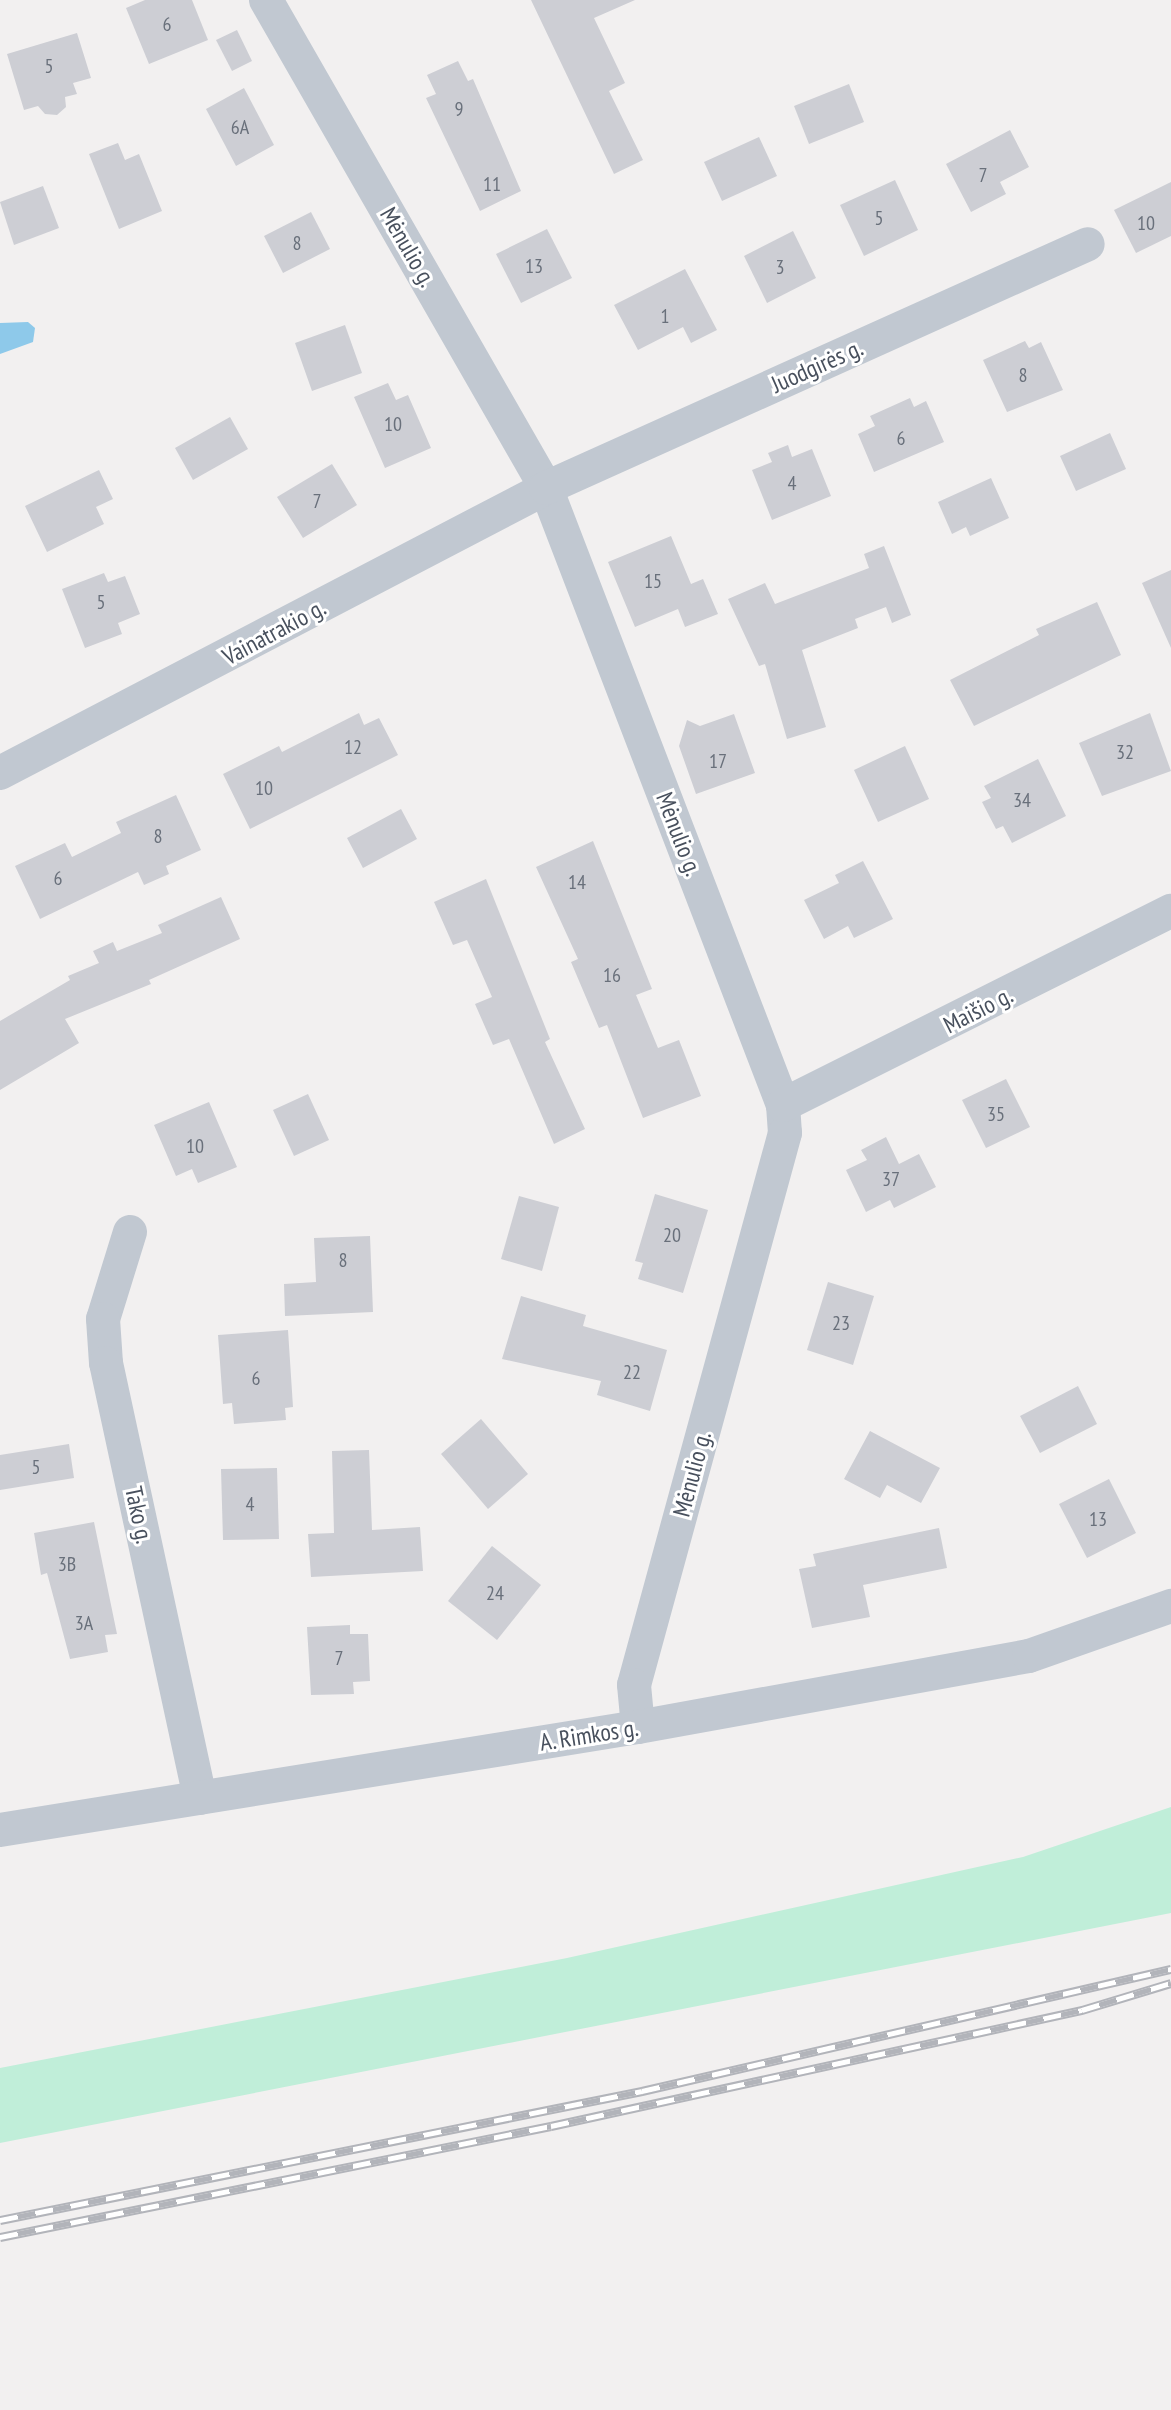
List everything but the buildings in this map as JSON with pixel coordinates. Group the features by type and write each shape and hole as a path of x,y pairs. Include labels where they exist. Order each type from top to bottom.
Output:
{"street":[{"name":"Mėnulio g.","path":"266,0 546,488 783,1105 785,1133 634,1685 638,1727"},
{"name":"Juodgirės g.","path":"546,488 1088,244"},
{"name":"Vainatrakio g.","path":"0,773 546,488"},
{"name":"Maišio g.","path":"783,1105 1171,911"},
{"name":"Tako g.","path":"130,1232 103,1319 106,1363 200,1798"},
{"name":"A. Rimkos g.","path":"0,1830 638,1727 1029,1656 1171,1606"}],"green space":[{"path":"1171,1807 1171,1913 0,2143 0,2068 567,1958 1023,1857"}],"water":[{"path":"28,322 35,328 33,342 0,354 0,323"}],"railway":[{"path":"0,2220 642,2091 1171,1969"},
{"path":"0,2237 551,2126 1082,2010 1171,1983"}]}
